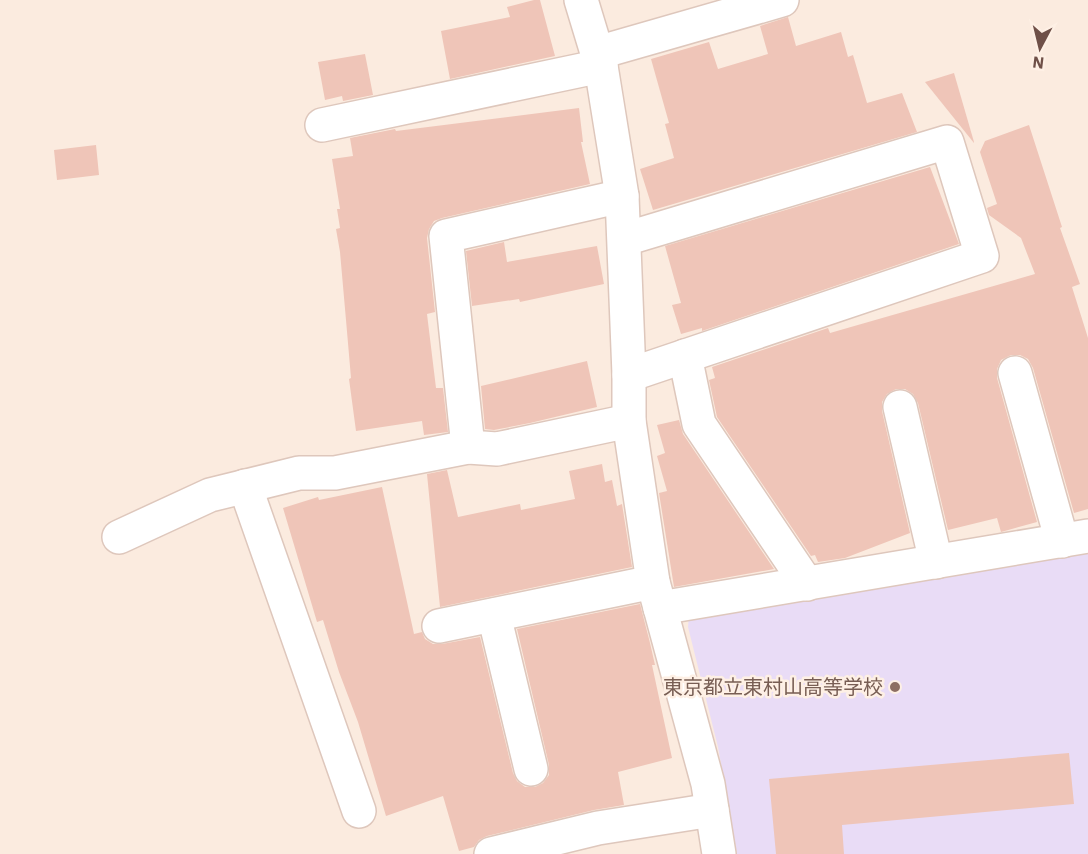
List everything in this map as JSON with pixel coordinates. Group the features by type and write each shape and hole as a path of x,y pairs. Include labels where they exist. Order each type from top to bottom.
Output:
{"street":[{"path":"581,0 599,59 622,196 629,421 656,595 708,784 719,854"},
{"path":"322,125 599,59 782,0"},
{"path":"625,239 947,142 982,256 629,375"},
{"path":"468,447 446,236 622,196"},
{"path":"686,356 699,424 807,584"},
{"path":"439,626 494,615 656,595 807,584 1075,538 1015,373"},
{"path":"900,407 936,562"},
{"path":"119,537 210,495 299,473 335,472 468,447 497,449 629,421"},
{"path":"245,486 359,811"},
{"path":"494,615 531,769"},
{"path":"491,854 598,828 712,810"}],"shaded area":[{"name":"東京都立東村山高等学校","path":"1088,544 1088,854 737,854 718,747 688,627 689,616"}],"building":[{"path":"540,0 555,56 450,79 441,31 510,17 507,7"},
{"path":"788,17 796,46 841,32 848,57 853,55 867,103 902,93 917,132 653,210 640,169 674,158 665,124 669,123 651,59 709,42 718,69 768,54 760,26"},
{"path":"365,54 373,95 343,101 342,96 325,100 318,62"},
{"path":"954,73 974,142 974,143 925,82"},
{"path":"579,108 583,142 581,142 590,184 442,218 434,221 429,229 427,238 435,312 427,314 436,388 443,388 448,432 424,435 422,421 356,431 349,379 351,378 346,320 336,229 340,228 337,209 340,209 332,159 353,156 350,138 395,129 396,131"},
{"path":"1029,125 1062,227 1060,228 1080,284 1072,287 1088,338 1088,509 1074,513 1033,368 1028,359 1020,355 1011,355 1001,360 997,369 997,378 1037,522 1001,532 997,518 948,530 918,403 913,394 905,389 896,389 887,394 882,402 882,411 910,533 845,558 818,562 815,555 811,556 717,417 709,380 715,378 712,367 828,328 830,333 1035,274 1021,238 989,215 987,208 997,204 980,152 985,141"},
{"path":"96,145 99,175 57,180 54,150"},
{"path":"930,167 959,244 702,331 702,328 681,334 672,305 681,303 665,246"},
{"path":"504,242 507,262 597,246 604,284 520,302 519,299 472,306 466,251"},
{"path":"587,361 597,407 530,423 494,430 485,429 481,386"},
{"path":"679,420 683,434 774,569 674,587 659,493 667,491 657,456 665,453 657,425"},
{"path":"602,464 605,482 612,480 617,506 622,504 632,567 440,607 427,474 447,470 458,517 520,504 521,510 575,499 569,471"},
{"path":"382,487 414,634 422,632 425,639 433,644 480,637 513,773 517,781 525,787 535,787 543,783 549,775 549,765 517,629 640,604 655,665 652,665 672,758 618,772 624,805 487,836 479,840 474,847 459,851 443,796 386,816 358,722 323,620 317,622 283,508 318,497 319,500"},
{"path":"1069,753 1074,804 842,825 844,854 776,854 769,779"}],"place":[{"name":"東京都立東村山高等学校","path":"895,687"}]}
